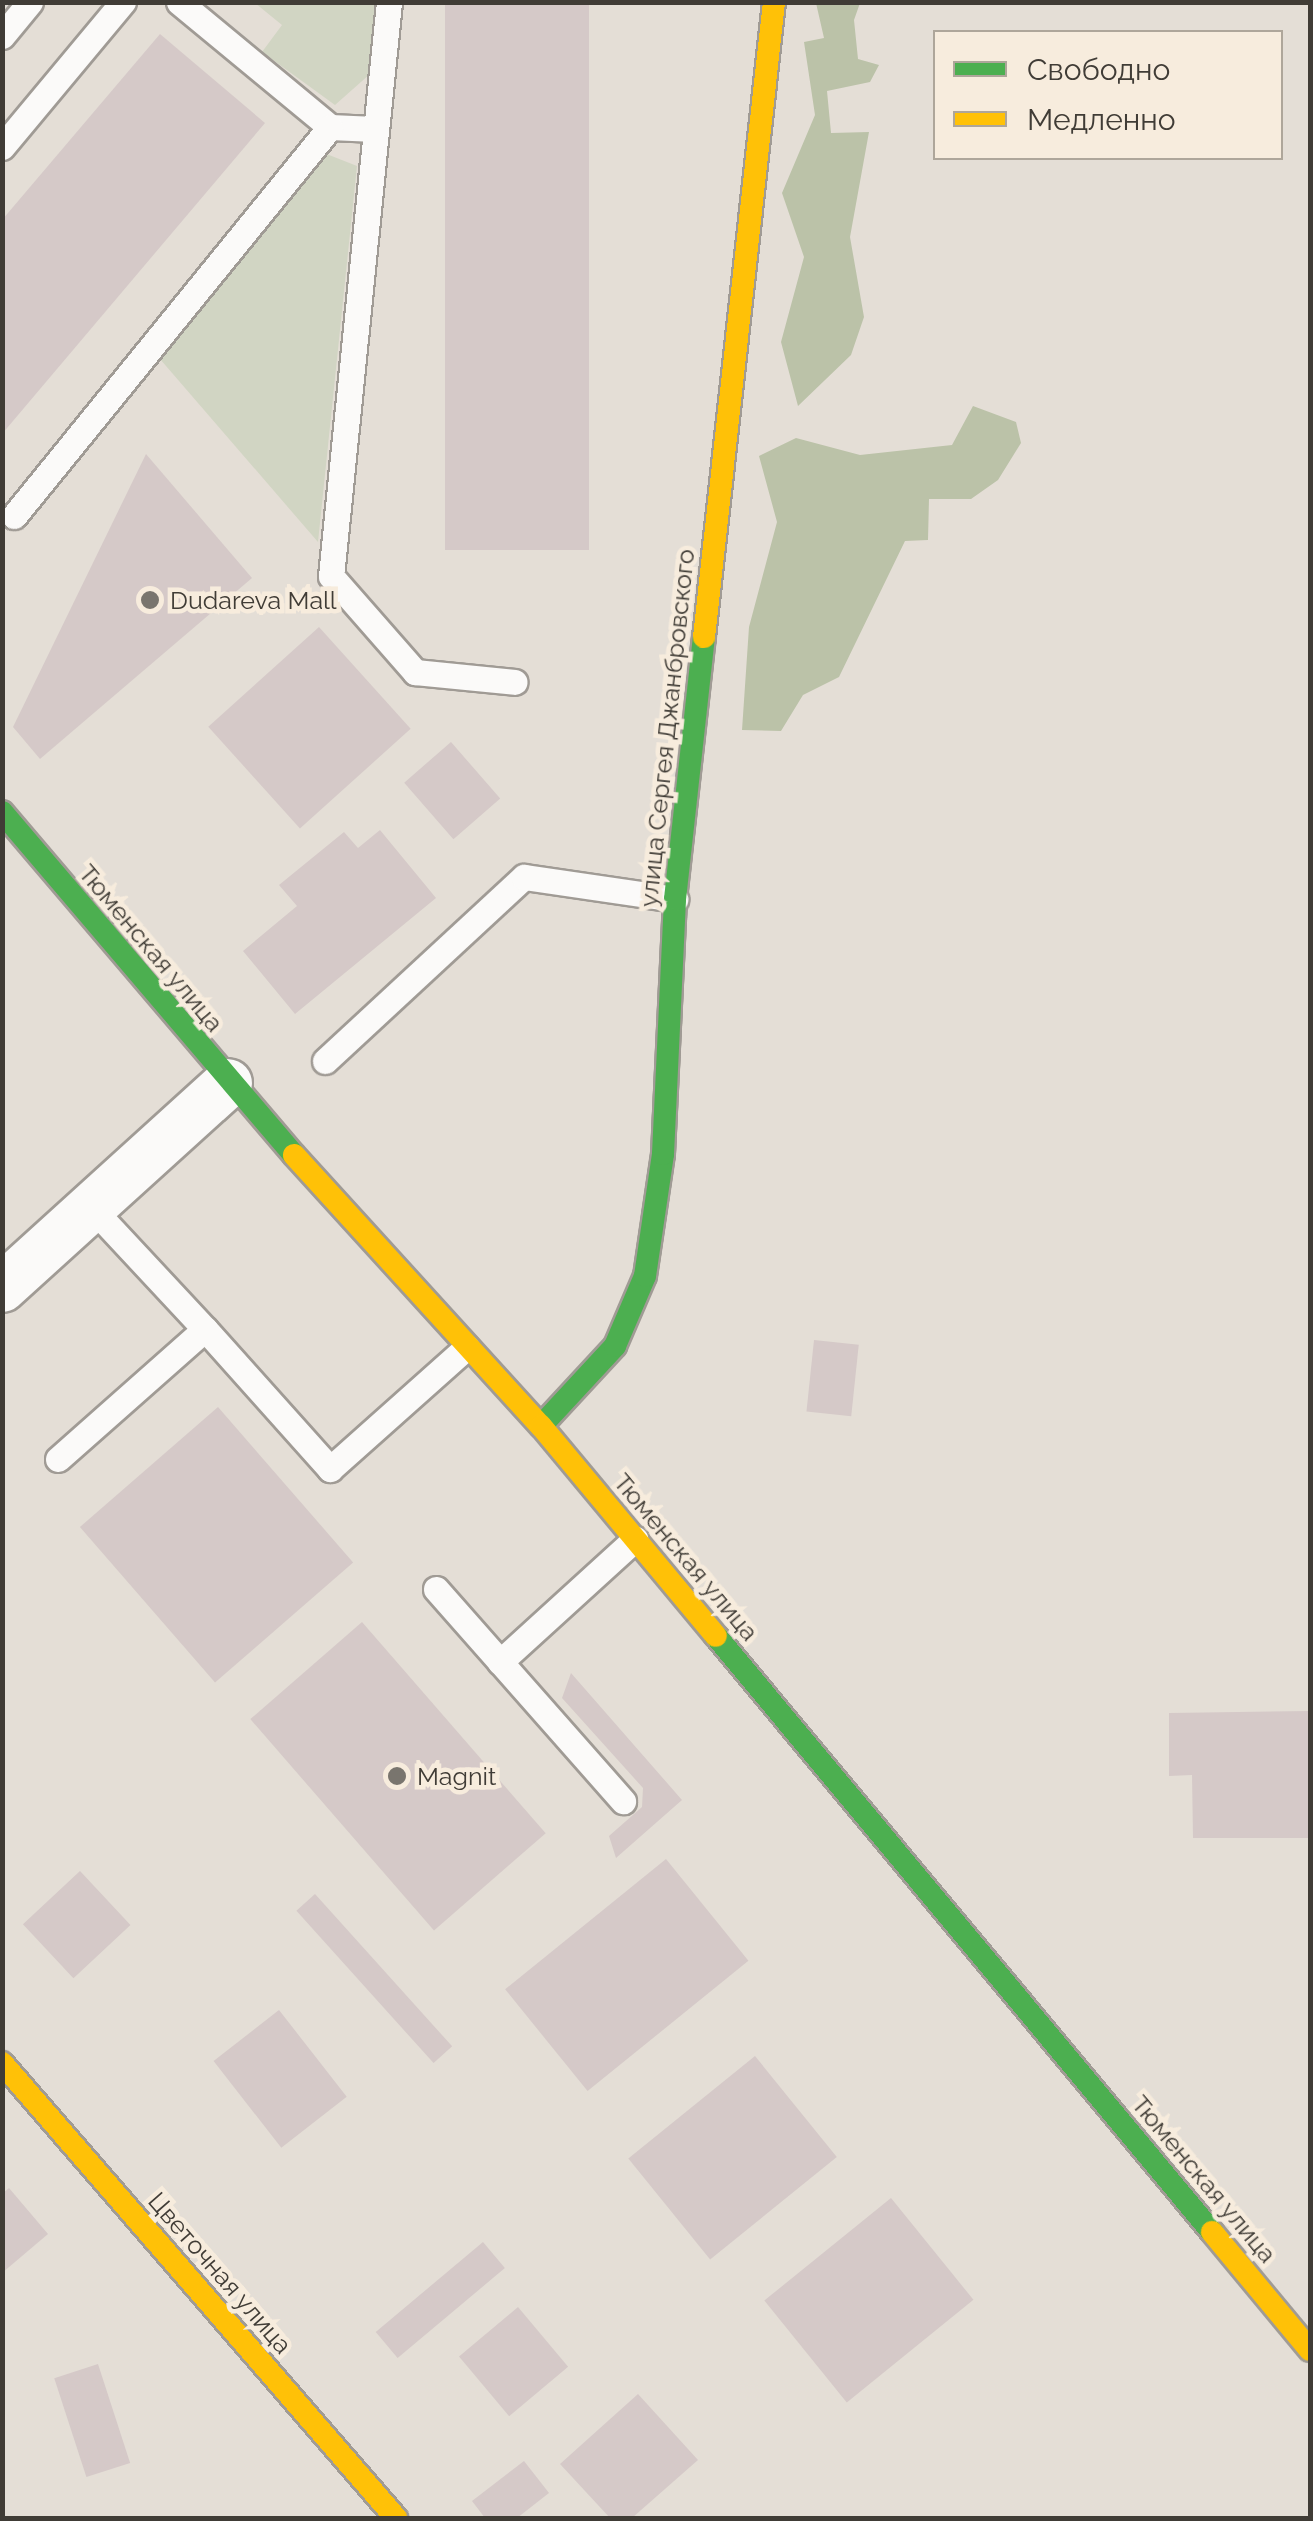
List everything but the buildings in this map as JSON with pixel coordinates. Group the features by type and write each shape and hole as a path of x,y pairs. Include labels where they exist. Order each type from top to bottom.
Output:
{"street":[{"name":"улица Сергея Джанбровского","path":"542,1426 614,1346 644,1276 663,1154 675,899 774,2"},
{"name":"Тюменская улица","path":"2,812 228,1083 542,1426 1310,2350"},
{"path":"2,1288 228,1083"},
{"name":"Цветочная улица","path":"2,2063 396,2518"}],"lane":[{"path":"2,36 30,2"},
{"path":"2,147 123,2"},
{"path":"179,2 330,128 375,130"},
{"path":"389,2 331,576 414,672 515,682"},
{"path":"14,516 330,128"},
{"path":"325,1061 524,876 675,899"},
{"path":"92,1208 330,1468 466,1347"},
{"path":"58,1459 205,1329"},
{"path":"500,1662 635,1539"},
{"path":"436,1589 623,1801"}],"green space":[{"path":"255,3 378,3 370,74 335,105 262,52 282,25"},
{"path":"816,3 860,3 854,20 858,59 879,65 870,82 827,91 831,133 869,132 850,237 864,317 851,355 798,406 781,342 804,257 782,193 815,115 804,42 824,38"},
{"path":"324,153 357,166 318,542 160,359"},
{"path":"973,406 1016,422 1021,443 998,480 971,499 929,499 928,540 905,541 839,677 803,695 781,731 742,730 749,627 777,522 759,456 796,438 860,455 952,445"}],"traffic: fast":[{"path":"541,1426 615,1346 645,1276 663,1154 675,899 704,637"},
{"path":"2,812 294,1155"},
{"path":"716,1636 1212,2232"}],"traffic: slow":[{"path":"704,637 774,2"},
{"path":"294,1155 541,1426 716,1636"},
{"path":"2,2063 396,2518"},
{"path":"1212,2232 1310,2350"}],"place":[{"name":"Dudareva Mall","path":"150,600"},
{"name":"Magnit","path":"397,1776"}]}
